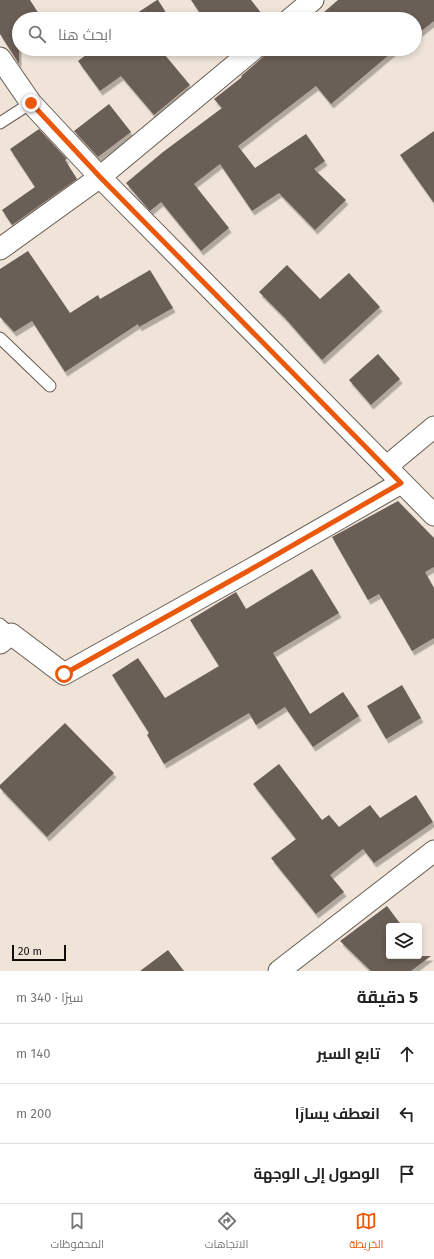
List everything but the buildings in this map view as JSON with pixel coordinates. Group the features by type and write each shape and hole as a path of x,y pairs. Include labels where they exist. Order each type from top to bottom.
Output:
{"street":[{"path":"298,12 313,0"},
{"path":"0,249 100,177 246,56"},
{"path":"0,58 31,103 100,177 434,515"},
{"path":"386,467 434,427"},
{"path":"4,634 64,674 401,483"},
{"path":"279,971 434,851"}],"lane":[{"path":"0,123 31,103"},
{"path":"0,338 50,386"}],"route":[{"path":"31,103 100,177 401,483 64,674"}]}
